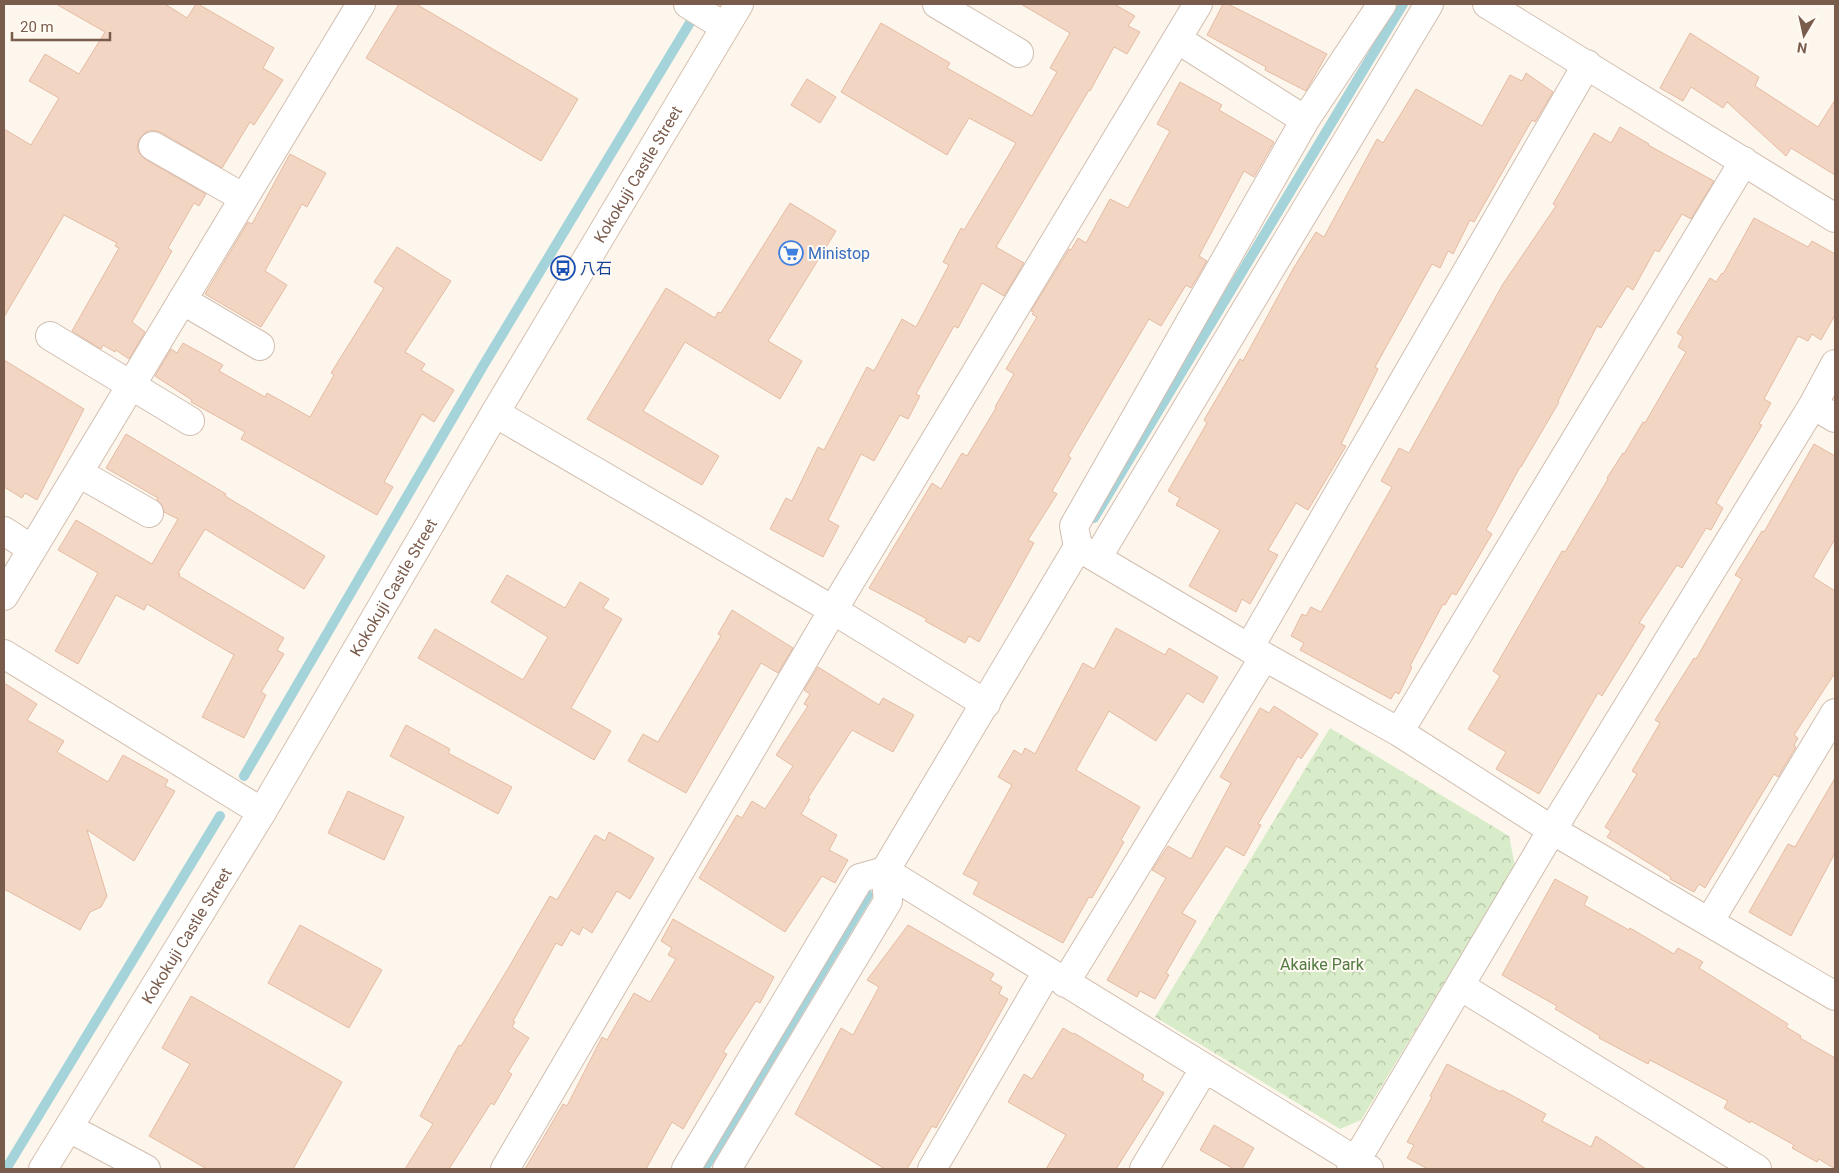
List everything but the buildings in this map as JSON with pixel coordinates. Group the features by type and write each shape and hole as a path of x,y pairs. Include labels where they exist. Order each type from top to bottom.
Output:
{"street":[{"path":"4,596 361,4"},
{"path":"688,4 721,24"},
{"name":"Kokokuji Castle Street","path":"43,1169 262,812 721,24 739,4"},
{"path":"937,4 1019,53"},
{"path":"505,1169 833,610 1198,4"},
{"path":"1382,4 1305,120 1074,526 1088,553 1256,653 1399,732 1552,830 1835,996"},
{"path":"727,1169 888,901 886,871 986,704 1088,553 1429,4"},
{"path":"1488,4 1835,218"},
{"path":"1177,39 1305,120"},
{"path":"932,1169 1056,978 1256,653 1587,64"},
{"path":"153,146 244,198"},
{"path":"1399,732 1744,161"},
{"path":"182,300 260,346"},
{"path":"50,336 190,421"},
{"path":"686,1169 860,878 886,871 1358,1167 1460,986 1552,830 1824,412 1835,364"},
{"path":"495,413 833,610 986,704"},
{"path":"79,472 149,513"},
{"path":"4,531 32,549"},
{"path":"4,654 262,812"},
{"path":"1709,922 1835,714"},
{"path":"1460,986 1757,1169"},
{"path":"1144,1169 1204,1069"},
{"path":"69,1128 146,1169"}],"green space":[{"name":"Akaike Park","path":"1330,728 1509,836 1515,866 1361,1120 1340,1129 1155,1017"}],"waterway":[{"path":"1094,518 1403,4"},
{"path":"244,776 483,366 697,11"},
{"path":"6,1169 220,816"},
{"path":"704,1169 868,895"}],"place":[{"name":"Ministop","path":"791,253"},
{"name":"八石","path":"563,268"}]}
